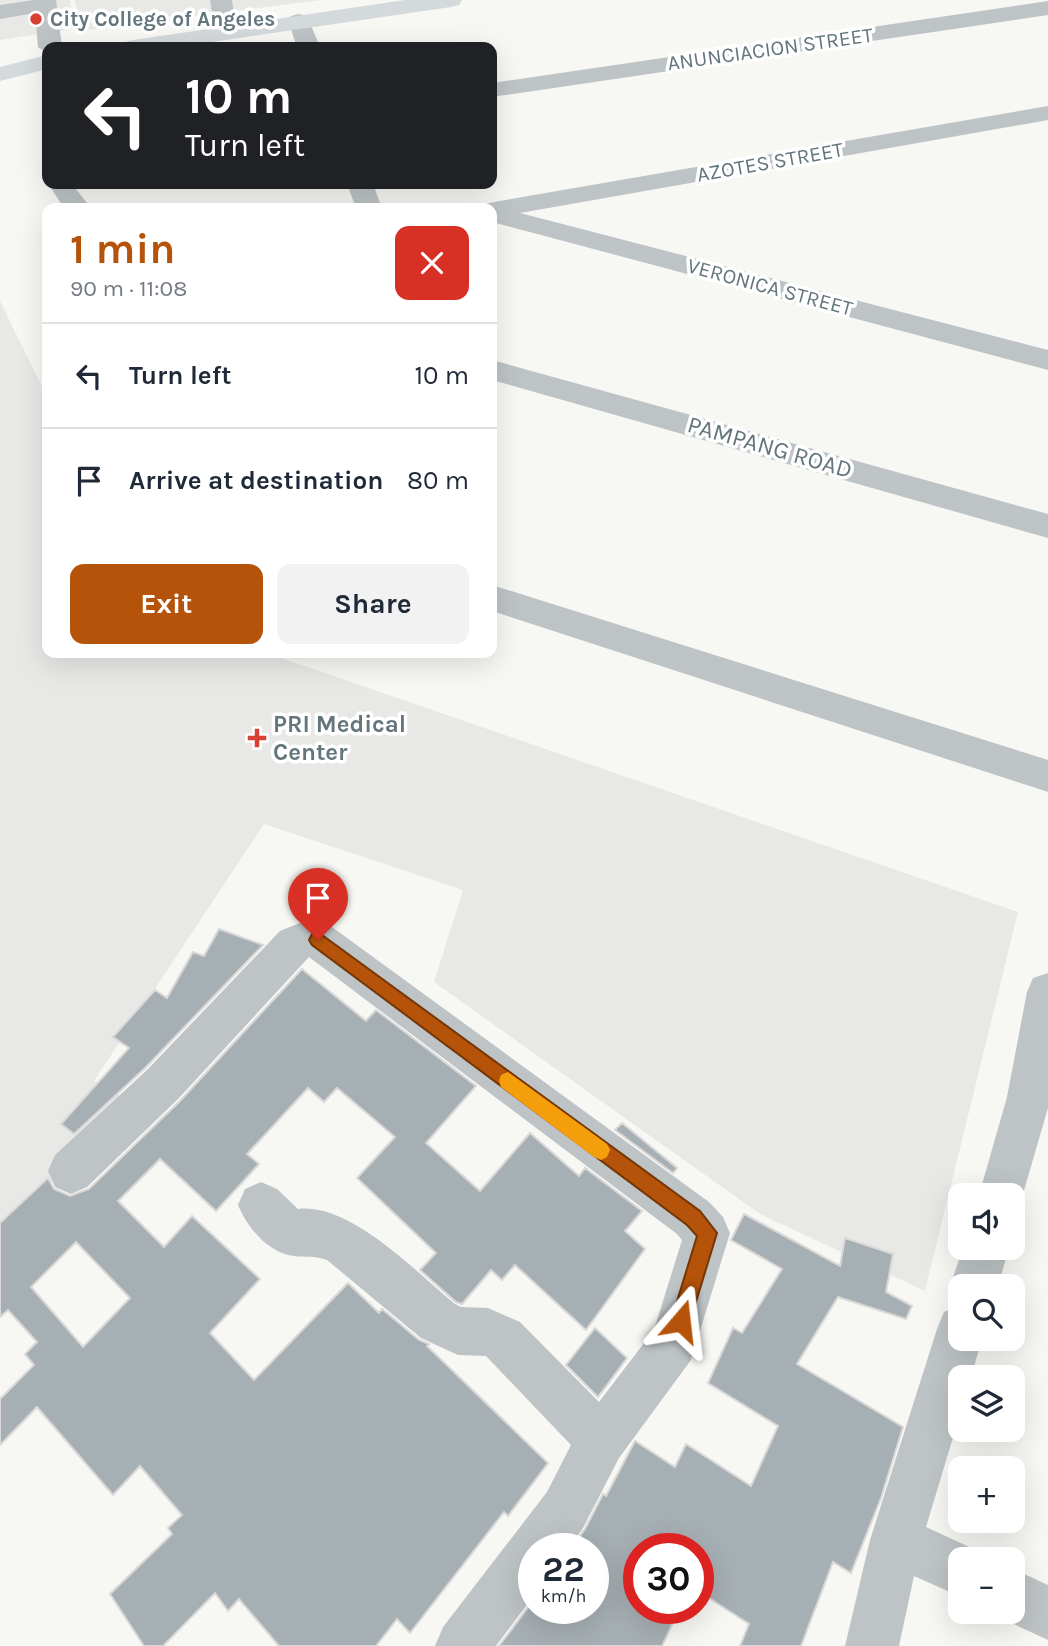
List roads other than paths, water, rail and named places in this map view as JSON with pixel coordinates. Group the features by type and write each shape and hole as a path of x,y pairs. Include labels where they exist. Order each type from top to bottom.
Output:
{"main road":[{"path":"164,42 451,0"},
{"path":"0,74 42,63"}],"street":[{"path":"221,0 226,32"},
{"path":"0,12 45,3 49,42"},
{"name":"ANUNCIACION STREET","path":"497,89 1048,8"},
{"path":"299,21 307,42"},
{"name":"AZOTES STREET","path":"497,211 1048,113"},
{"name":"VERONICA STREET","path":"497,213 1048,360"},
{"name":"PAMPANG ROAD","path":"497,371 1048,526"},
{"path":"497,600 1048,776"},
{"path":"71,1171 163,1084 294,944 307,938 318,940 693,1218 707,1233 674,1343 601,1440 565,1510 548,1533"},
{"path":"1005,1183 1029,1097 1048,992"},
{"path":"261,1205 284,1228 294,1233 309,1231 343,1243 438,1321 458,1331 488,1332 503,1339 601,1440"},
{"path":"872,1646 896,1540 954,1351"},
{"path":"896,1540 948,1565"},
{"path":"462,1646 518,1572"},
{"path":"1025,1602 1048,1613"}],"place":[{"name":"City College of Angeles","path":"36,19"},
{"name":"PRI Medical Center","path":"257,738"}]}
